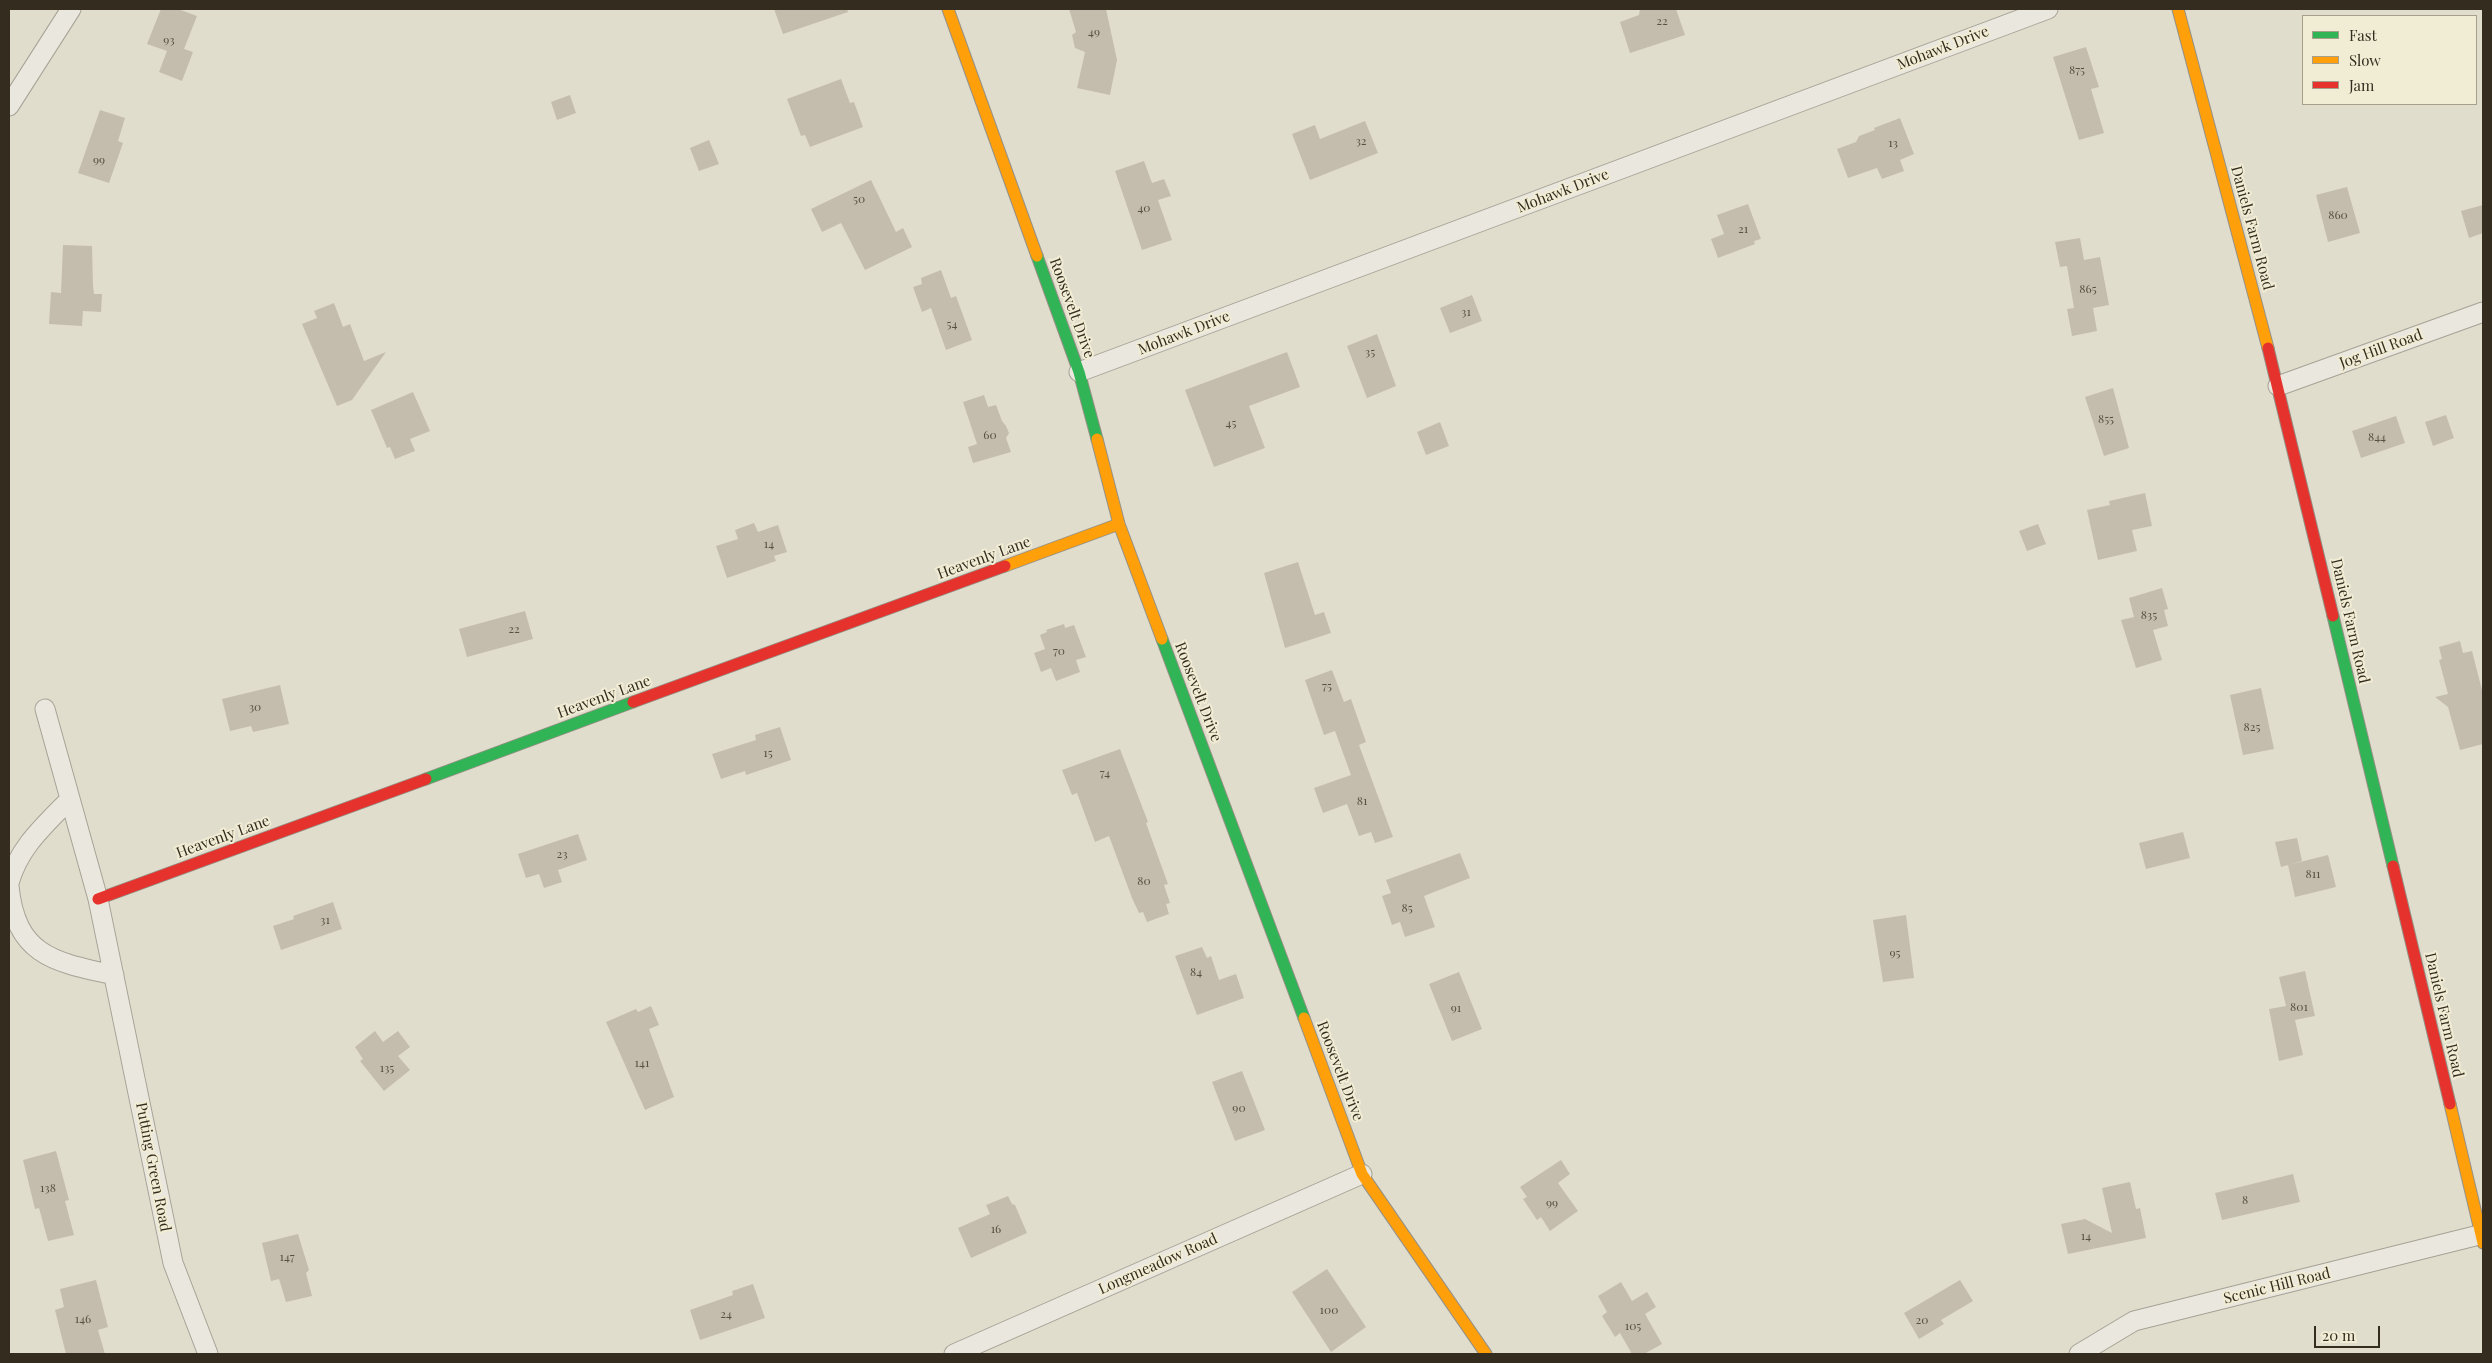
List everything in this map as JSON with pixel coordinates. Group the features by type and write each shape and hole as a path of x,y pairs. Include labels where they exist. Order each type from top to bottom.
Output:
{"street":[{"path":"9,106 71,9"},
{"name":"Roosevelt Drive","path":"948,9 1079,372 1119,524 1362,1174 1486,1354"},
{"name":"Mohawk Drive","path":"1079,372 2048,9"},
{"name":"Daniels Farm Road","path":"2178,9 2278,386 2483,1237"},
{"name":"Jog Hill Road","path":"2278,386 2483,312"},
{"name":"Heavenly Lane","path":"98,899 1119,524"},
{"name":"Putting Green Road","path":"45,709 98,899 172,1263 208,1354"},
{"path":"70,799 27,844 14,863 9,885 11,905 22,933 40,952 65,964 114,975"},
{"name":"Longmeadow Road","path":"954,1354 1362,1174"},
{"name":"Scenic Hill Road","path":"2080,1354 2134,1321 2483,1237"}],"building":[{"path":"161,9 178,9 197,16 184,49 193,52 182,81 159,72 167,51 147,44"},
{"path":"774,9 847,9 848,12 783,34"},
{"path":"1069,9 1106,9 1117,60 1110,95 1077,88 1085,52 1075,48 1072,35 1076,32"},
{"path":"1640,9 1676,9 1685,35 1630,53 1620,22 1639,15"},
{"path":"2086,47 2099,87 2091,89 2104,133 2079,140 2053,57"},
{"path":"841,79 850,103 854,102 863,127 810,147 805,135 801,136 787,99"},
{"path":"570,95 576,113 557,120 551,102"},
{"path":"100,110 125,118 118,141 123,143 109,183 78,173"},
{"path":"1900,118 1914,154 1900,160 1904,171 1882,179 1877,168 1848,178 1837,149 1856,142 1859,136 1875,130 1874,128"},
{"path":"1365,121 1378,153 1310,180 1292,134 1315,125 1320,139"},
{"path":"709,140 719,164 699,171 690,148"},
{"path":"1144,161 1152,183 1164,179 1171,196 1158,200 1172,240 1142,250 1115,171"},
{"path":"871,180 896,232 903,228 912,247 865,270 841,223 822,232 811,209"},
{"path":"2347,187 2360,233 2328,242 2316,195"},
{"path":"1748,204 1761,239 1754,241 1755,244 1718,258 1711,239 1724,234 1717,215"},
{"path":"2483,205 2483,233 2469,238 2461,211"},
{"path":"2080,238 2084,260 2100,257 2109,305 2093,308 2097,331 2072,336 2067,309 2074,308 2067,266 2060,267 2055,242"},
{"path":"63,245 92,246 94,294 102,294 101,312 83,311 82,326 49,324 51,292 61,293"},
{"path":"941,270 951,298 956,296 972,340 946,350 931,308 922,312 913,287 922,284 921,278"},
{"path":"1472,295 1482,321 1450,333 1440,308"},
{"path":"334,303 343,327 350,324 364,361 386,352 352,400 337,406 302,324 317,318 314,311"},
{"path":"1377,334 1396,386 1367,398 1347,346"},
{"path":"1287,352 1300,387 1249,406 1265,448 1214,467 1185,390"},
{"path":"2113,388 2129,448 2104,456 2085,397"},
{"path":"413,392 430,431 410,439 415,451 395,459 390,447 387,448 371,410"},
{"path":"984,395 988,407 996,405 1006,426 1009,433 1006,438 1011,452 973,463 968,447 977,444 963,402"},
{"path":"2446,415 2454,438 2433,446 2425,422"},
{"path":"2396,416 2405,443 2361,458 2352,431"},
{"path":"1440,422 1449,446 1426,455 1417,432"},
{"path":"2145,493 2152,526 2132,530 2137,551 2098,560 2087,510 2110,505 2109,501"},
{"path":"754,523 758,532 778,525 787,552 774,556 776,561 727,578 716,546 738,539 735,530"},
{"path":"2038,524 2046,544 2027,551 2019,531"},
{"path":"1298,562 1315,615 1324,612 1331,633 1285,648 1264,573"},
{"path":"2162,588 2168,609 2164,610 2168,626 2153,630 2162,660 2136,668 2121,620 2134,617 2129,598"},
{"path":"525,611 533,639 467,657 459,629"},
{"path":"1064,624 1065,628 1074,625 1086,657 1076,660 1080,672 1056,681 1051,668 1041,672 1034,653 1045,649 1040,635 1047,632 1046,630"},
{"path":"2460,641 2463,653 2472,651 2483,694 2483,744 2460,750 2448,707 2435,697 2448,694 2439,660 2442,659 2439,647"},
{"path":"1332,670 1344,702 1351,699 1366,742 1359,745 1393,837 1375,843 1371,832 1359,836 1347,804 1323,813 1314,788 1351,775 1335,731 1324,735 1305,680"},
{"path":"280,685 289,724 253,732 251,726 230,731 222,699"},
{"path":"2261,688 2274,749 2243,755 2230,695"},
{"path":"780,727 791,760 746,775 745,771 721,779 712,754 756,740 755,735"},
{"path":"1120,749 1148,822 1146,823 1168,884 1164,885 1170,903 1166,904 1169,914 1147,922 1143,912 1139,913 1132,898 1109,836 1095,842 1077,793 1072,795 1062,770"},
{"path":"2183,832 2190,858 2146,869 2139,843"},
{"path":"578,834 587,860 558,870 562,882 544,888 539,874 526,878 518,854"},
{"path":"2297,838 2302,861 2281,867 2275,842"},
{"path":"1460,853 1470,878 1424,896 1435,927 1405,937 1400,922 1392,925 1382,896 1391,893 1386,880"},
{"path":"2328,855 2336,887 2295,897 2288,865"},
{"path":"333,902 342,929 281,950 273,926 294,919 293,916"},
{"path":"1906,915 1914,978 1883,982 1873,920"},
{"path":"1202,947 1207,958 1211,956 1219,980 1236,974 1244,998 1197,1015 1175,956"},
{"path":"2305,971 2315,1016 2295,1020 2303,1055 2279,1061 2269,1009 2286,1006 2279,977"},
{"path":"1459,972 1482,1029 1452,1041 1429,984"},
{"path":"651,1006 659,1025 649,1029 674,1097 645,1110 606,1022 636,1009 638,1012"},
{"path":"375,1031 383,1042 398,1031 410,1047 398,1056 410,1070 384,1091 360,1061 363,1059 355,1047"},
{"path":"1242,1071 1265,1130 1235,1141 1212,1082"},
{"path":"56,1151 69,1200 65,1201 74,1235 48,1241 39,1208 35,1209 23,1160"},
{"path":"1561,1160 1570,1174 1558,1183 1578,1211 1550,1231 1541,1217 1537,1220 1523,1199 1527,1197 1520,1187"},
{"path":"2293,1174 2300,1202 2222,1220 2215,1193"},
{"path":"2130,1182 2136,1209 2140,1208 2146,1238 2068,1254 2061,1224 2085,1219 2112,1233 2102,1188"},
{"path":"1008,1196 1012,1204 1015,1205 1027,1233 971,1258 958,1228 990,1214 986,1205"},
{"path":"298,1234 309,1270 306,1273 312,1296 286,1302 279,1279 271,1281 262,1243"},
{"path":"1327,1269 1366,1327 1331,1352 1292,1292"},
{"path":"96,1280 108,1327 98,1330 105,1354 66,1354 55,1310 64,1307 60,1289"},
{"path":"1960,1280 1973,1301 1941,1320 1944,1324 1919,1339 1904,1313"},
{"path":"1621,1282 1632,1301 1647,1292 1656,1307 1645,1314 1662,1344 1644,1354 1632,1354 1620,1333 1615,1337 1602,1316 1607,1312 1598,1296"},
{"path":"753,1284 765,1318 700,1340 690,1310 733,1295 732,1291"}],"traffic: fast":[{"path":"1037,256 1079,372 1097,439"},
{"path":"2333,616 2393,866"},
{"path":"1162,639 1304,1018"},
{"path":"426,779 633,702"}],"traffic: slow":[{"path":"948,9 1037,256"},
{"path":"2178,9 2268,348"},
{"path":"1097,439 1119,524 1162,639"},
{"path":"1005,566 1119,524"},
{"path":"1304,1018 1362,1174 1486,1354"},
{"path":"2450,1104 2483,1243"}],"traffic: jam":[{"path":"2268,348 2333,616"},
{"path":"633,702 1005,566"},
{"path":"98,899 426,779"},
{"path":"2393,866 2450,1104"}]}
